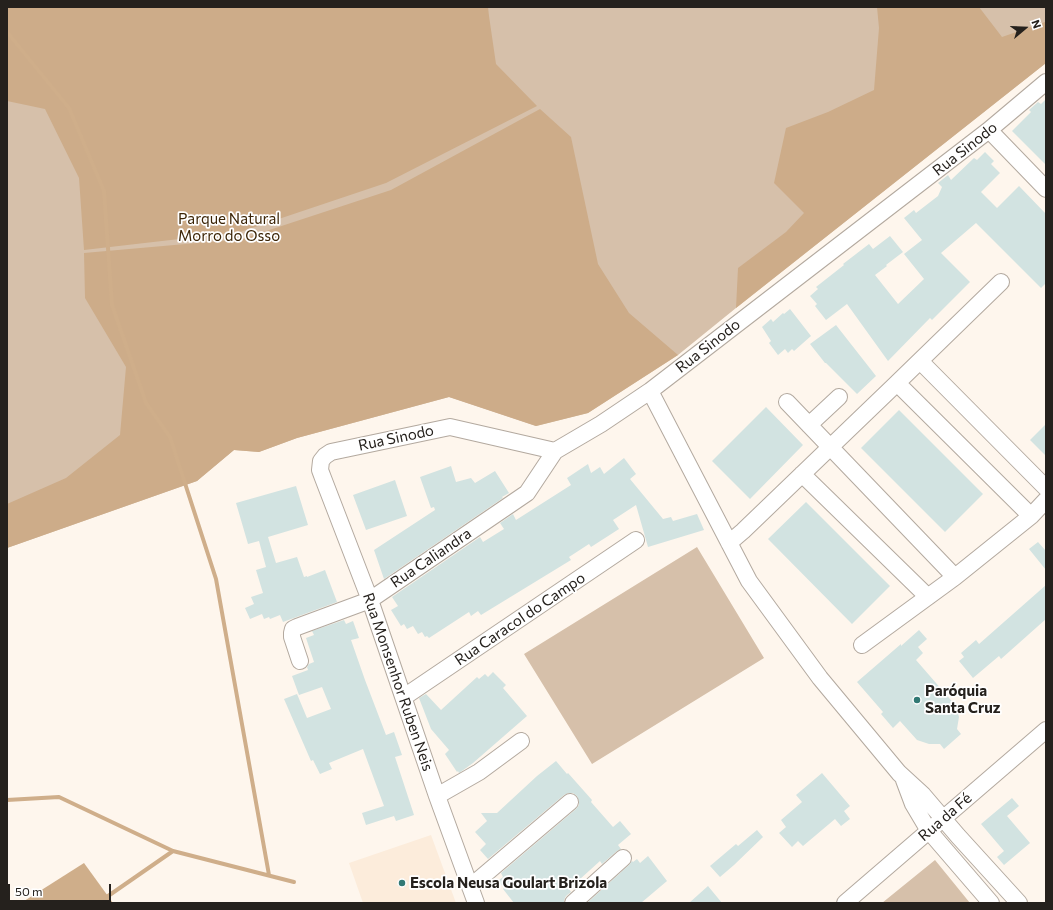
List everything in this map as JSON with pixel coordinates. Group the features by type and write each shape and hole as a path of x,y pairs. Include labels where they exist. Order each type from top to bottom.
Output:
{"street":[{"name":"Rua Sinodo","path":"321,461 331,452 450,427 555,450 600,424 650,391 989,130 1046,82"},
{"path":"989,130 1046,189"},
{"path":"729,543 1001,282"},
{"path":"920,361 1046,488"},
{"path":"897,383 1031,516"},
{"path":"650,391 749,581 758,594 820,678 903,777 923,795 1019,903"},
{"path":"809,425 839,397"},
{"path":"787,402 955,577"},
{"name":"Rua Caliandra","path":"300,661 292,637 293,629 370,600 527,493 555,450"},
{"name":"Rua Monsenhor Ruben Neis","path":"321,461 320,470 370,600 437,796 476,903"},
{"path":"802,474 928,597"},
{"path":"862,645 955,577 1031,516 1046,500"},
{"name":"Rua Caracol do Campo","path":"404,697 636,540"},
{"name":"Rua da Fé","path":"845,903 1046,730"},
{"path":"437,796 479,772 521,741"},
{"path":"903,777 913,804 929,831 992,903"},
{"path":"470,887 570,802"},
{"path":"572,903 623,858"}],"shaded area":[{"name":"Escola Neusa Goulart Brizola","path":"431,835 456,903 363,903 349,863"},
{"path":"84,863 113,903 21,903"}],"green space":[{"name":"Parque Natural Morro do Osso","path":"7,7 1046,7 1046,63 678,355 588,413 536,426 449,397 297,438 259,452 234,450 197,481 7,548"},
{"path":"7,7 488,7 496,64 537,106 386,183 240,232 84,250 79,178 45,109 7,101"},
{"path":"877,7 979,7 1002,37 1045,22 1046,20 1046,63 736,308 738,268 786,232 804,213 774,183 786,128 828,112 874,90 879,28"},
{"path":"540,109 571,137 598,264 629,313 678,355 588,413 536,426 449,397 297,438 259,452 234,450 197,481 7,548 7,504 66,478 120,435 126,367 85,298 84,253 242,239 391,190"},
{"path":"697,547 764,658 592,764 524,654"},
{"path":"935,860 970,903 882,903"}],"building":[{"path":"1046,99 1046,165 1012,131 1031,112 1029,110 1038,102 1041,104"},
{"path":"985,152 994,161 991,164 1000,173 981,192 997,208 1019,186 1046,214 1046,283 1041,288 976,223 941,253 970,282 932,320 930,318 888,361 847,304 826,320 815,306 817,304 810,296 818,289 816,287 869,244 873,249 890,236 903,252 875,275 898,304 924,279 904,254 922,240 904,218 914,210 916,213 938,196 942,187 938,183 948,175 951,180 974,158 977,160"},
{"path":"790,309 811,336 794,351 792,349 788,353 785,349 778,355 769,343 771,341 762,327 771,319 773,322"},
{"path":"836,325 876,376 857,394 825,363 810,344"},
{"path":"766,407 803,445 750,499 712,461"},
{"path":"899,410 983,494 945,532 861,448"},
{"path":"1046,424 1046,456 1030,440"},
{"path":"624,458 636,474 630,479 663,519 671,517 673,521 697,514 704,530 648,547 636,505 613,520 619,529 591,547 589,544 569,557 571,560 481,615 478,611 471,616 469,612 429,638 427,636 425,637 422,632 418,634 413,626 407,629 404,624 401,626 391,610 398,606 392,597 480,537 483,542 504,529 500,523 513,514 516,520 571,485 567,478 588,464 591,473 600,467 604,474"},
{"path":"451,466 456,482 471,478 475,483 495,471 509,493 384,579 374,550 435,510 434,507 431,508 420,477"},
{"path":"395,480 407,516 366,530 353,495"},
{"path":"296,486 308,525 268,537 276,563 297,557 304,577 325,570 337,602 283,622 280,615 270,619 269,617 264,619 262,614 250,619 245,608 254,604 251,597 263,593 256,570 266,567 259,541 248,544 236,503"},
{"path":"806,502 890,586 852,624 768,539"},
{"path":"1038,542 1046,551 1046,570 1029,549"},
{"path":"1046,585 1046,619 1001,659 999,656 973,678 959,661 964,657 961,653 976,640 979,644"},
{"path":"344,620 346,624 353,621 359,638 351,640 365,680 386,735 394,732 402,755 395,757 414,815 396,821 394,816 366,825 362,813 384,806 363,749 329,763 332,769 320,774 313,760 311,761 284,699 297,694 307,718 331,709 322,687 299,695 292,676 308,670 307,667 309,664 314,662 306,638 314,635 312,631"},
{"name":"Paróquia Santa Cruz","path":"919,630 927,639 918,647 923,653 916,660 956,706 959,717 957,729 961,734 944,749 940,744 929,744 917,740 900,721 893,728 881,714 883,712 857,682"},
{"path":"493,672 506,685 503,688 527,716 473,763 459,773 445,754 449,750 431,729 419,698 426,694 441,710 477,677 479,679 485,674 488,677"},
{"path":"556,761 592,800 591,802 613,827 620,821 631,834 618,845 621,849 602,864 600,861 569,889 571,892 566,896 564,903 514,903 498,881 503,877 501,873 576,809 579,805 577,796 573,793 564,795 488,859 480,850 486,844 475,832 487,821 481,813 497,813 537,776"},
{"path":"822,773 850,806 844,811 850,819 841,826 835,819 803,846 798,841 792,847 779,833 786,827 781,820 802,802 796,795"},
{"path":"1012,798 1019,806 1007,816 1030,843 1004,865 997,857 1004,851 981,824"},
{"path":"757,830 763,837 720,877 710,866 736,844 738,846"},
{"path":"648,856 667,881 641,903 587,903 632,861 633,862 637,859 640,863"},
{"path":"708,886 722,903 689,903"}],"waterway":[{"path":"7,32 69,108 104,191 112,305 146,403 170,437 216,579 269,875"},
{"path":"7,800 59,797 173,851 294,882"},
{"path":"98,903 173,851"}],"place":[{"name":"Paróquia Santa Cruz","path":"917,700"},
{"name":"Escola Neusa Goulart Brizola","path":"402,883"}]}
